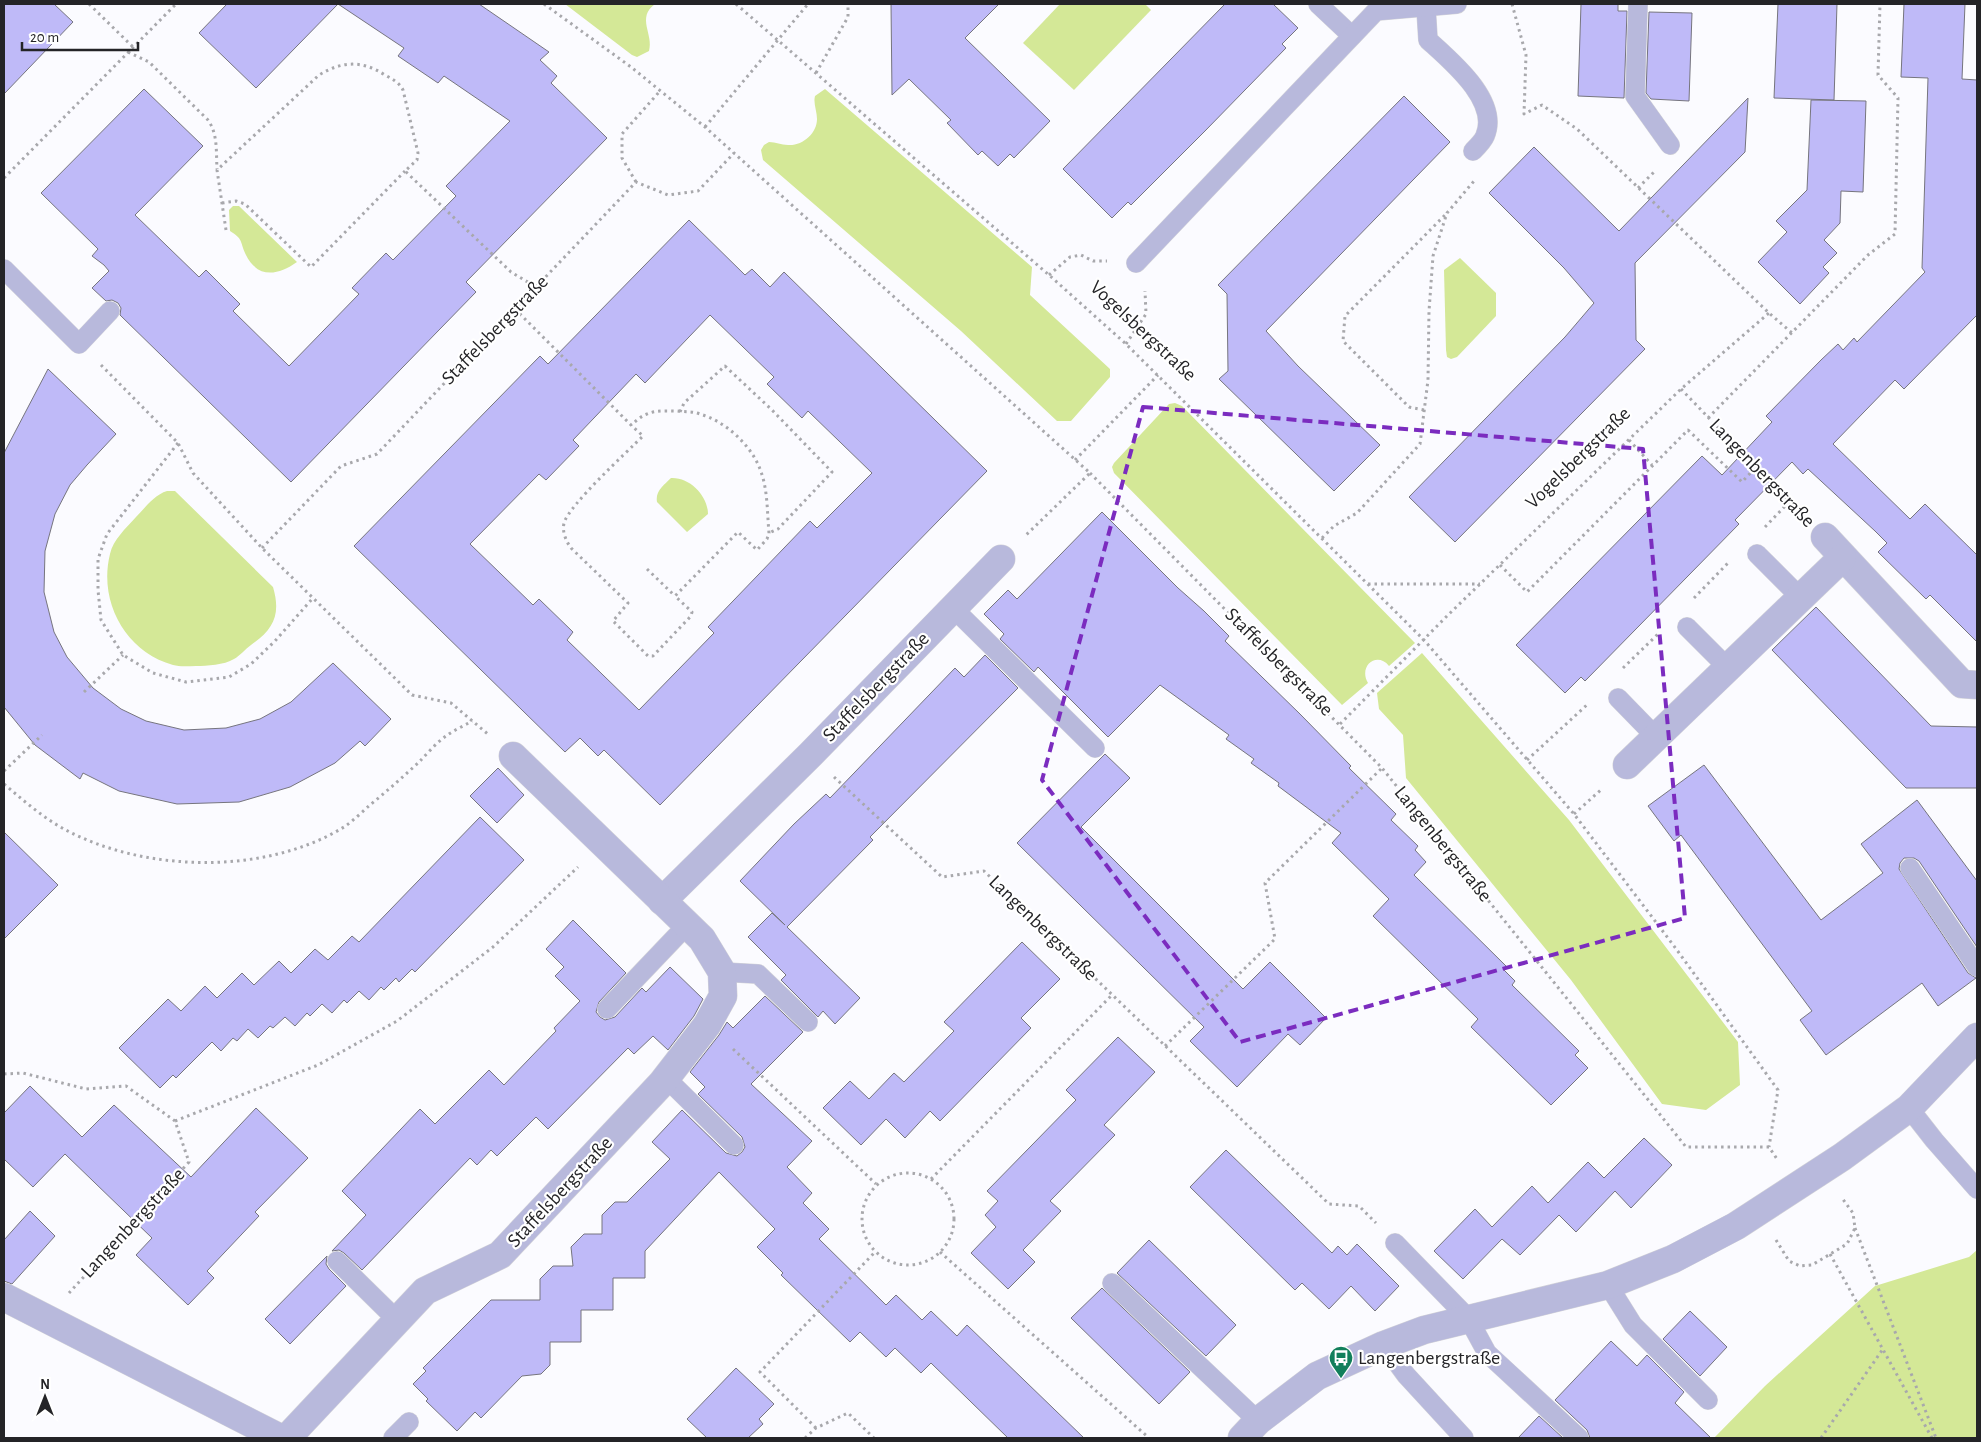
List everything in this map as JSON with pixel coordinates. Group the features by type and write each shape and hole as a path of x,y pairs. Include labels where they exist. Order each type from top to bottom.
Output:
{"street":[{"name":"Langenbergstraße","path":"1825,537 1842,558 1962,684 1977,685"},
{"path":"1627,765 1842,558"},
{"name":"Staffelsbergstraße","path":"662,901 810,755 1001,559"},
{"path":"513,756 702,940 722,972"},
{"name":"Staffelsbergstraße","path":"287,1438 425,1291 500,1255 666,1078 707,1025 722,996 722,972"},
{"path":"1250,1429 1318,1376 1384,1346 1424,1330 1468,1318 1544,1302 1608,1285 1673,1259 1757,1213 1822,1170 1909,1108 1977,1037"},
{"path":"4,1297 280,1438"}],"lane":[{"path":"1318,4 1352,36"},
{"path":"1136,263 1376,11 1457,4"},
{"path":"1638,4 1635,96 1670,145"},
{"path":"1426,8 1428,40 1466,77 1486,106 1488,124 1485,136 1473,151"},
{"path":"4,269 79,344 110,311"},
{"path":"1757,554 1801,598"},
{"path":"953,608 1094,748"},
{"path":"1687,627 1728,668"},
{"path":"1618,698 1656,737"},
{"path":"1910,868 1977,966"},
{"path":"606,1009 687,925"},
{"path":"722,972 758,974 808,1022"},
{"path":"666,1078 734,1145"},
{"path":"1909,1108 1977,1189"},
{"path":"1395,1243 1468,1318 1487,1353 1579,1438"},
{"path":"337,1261 398,1321"},
{"path":"1112,1283 1250,1429"},
{"path":"1608,1285 1634,1325 1708,1400"},
{"path":"1384,1346 1406,1375 1464,1438"},
{"path":"392,1438 409,1422"}],"path":[{"path":"89,4 133,47"},
{"path":"4,178 176,4"},
{"path":"544,4 632,66 705,127 808,4"},
{"name":"Vogelsbergstraße","path":"736,4 1126,344 1424,640"},
{"path":"816,73 848,17 848,4"},
{"path":"1512,4 1526,55 1524,114 1542,105 1577,129 1792,333"},
{"path":"1708,418 1868,255 1895,234 1898,98 1878,75 1880,4"},
{"path":"128,52 149,62 213,127 226,230"},
{"path":"217,170 319,75 333,66 359,64 373,66 400,84 403,90 418,153 417,160 310,267 245,204 236,200 222,203"},
{"path":"660,91 622,134 622,158 636,182 668,195 698,192 734,153"},
{"name":"Staffelsbergstraße","path":"705,127 1090,473 1382,768"},
{"path":"405,171 511,272 536,287"},
{"path":"1424,410 1409,407 1343,341 1345,316 1447,213 1475,180"},
{"name":"Staffelsbergstraße","path":"262,548 341,466 378,454 636,182"},
{"path":"1322,538 1334,526 1357,513 1420,444 1428,380 1429,311 1433,256 1447,213"},
{"path":"1049,275 1070,257 1081,255 1093,261 1107,261 1117,255 1136,263 1144,286 1146,314 1126,344"},
{"path":"515,309 643,436 575,506 564,522 566,540 571,548 628,603 613,621 646,656 653,656 692,616 692,612 647,569"},
{"name":"Vogelsbergstraße","path":"1340,724 1480,584 1681,389 1769,313"},
{"path":"79,344 178,443 193,472 262,548 412,695 451,703 513,756"},
{"path":"680,412 684,403 725,366 772,410 832,472 778,529 770,533"},
{"path":"1075,460 1158,375"},
{"name":"Langenbergstraße","path":"1681,389 1825,537"},
{"path":"631,425 646,414 659,411 700,414 722,425 745,445 760,468 770,533 767,539 757,550 738,532 675,596"},
{"path":"1500,565 1526,592 1688,430 1742,482 1756,467"},
{"path":"1629,440 1652,465"},
{"path":"178,443 107,534 98,559 98,590 102,620 123,654 153,673 186,682 229,677 251,664 275,641 313,598"},
{"path":"1001,559 1090,473"},
{"path":"1368,584 1480,584"},
{"path":"1424,640 1574,814 1677,950 1778,1090 1769,1147 1796,1187"},
{"path":"84,692 123,654"},
{"path":"4,784 30,806 64,829 110,847 166,860 185,862 242,860 271,856 304,846 345,826 408,773 446,736 472,721"},
{"path":"4,771 42,736"},
{"name":"Langenbergstraße","path":"810,755 942,877 984,871 1329,1204 1359,1206 1395,1243"},
{"path":"1574,814 1627,765"},
{"name":"Langenbergstraße","path":"1165,1046 1275,940 1265,883 1382,768 1686,1147 1769,1147"},
{"path":"4,1074 23,1073 86,1089 126,1086 174,1121 318,1065 397,1021 494,947 603,843"},
{"name":"Langenbergstraße","path":"931,1179 1112,994"},
{"path":"707,1025 876,1184"},
{"name":"Langenbergstraße","path":"45,1319 189,1162 174,1121"},
{"path":"1822,1170 1853,1213 1855,1228 1936,1438"},
{"path":"909,1173 931,1179 943,1189 950,1201 954,1217 953,1228 947,1244 940,1252 923,1263 911,1265 894,1263 875,1252 864,1234 861,1213 867,1196 876,1184 894,1174 909,1173"},
{"path":"1757,1213 1789,1261 1800,1266 1812,1265 1847,1244 1855,1228"},
{"path":"816,1428 760,1372 875,1252"},
{"path":"940,1252 1149,1438"},
{"path":"1830,1254 1932,1438"},
{"path":"1821,1438 1883,1349"},
{"path":"805,1438 816,1428 848,1413 874,1438"}],"highlighted area":[{"path":"1143,407 1643,449 1685,918 1240,1042 1042,780"}],"green space":[{"path":"565,4 655,4 649,9 646,21 650,45 649,51 637,57 632,55"},
{"path":"1060,4 1145,4 1151,10 1074,90 1023,43"},
{"path":"825,89 1032,267 1030,295 1110,369 1110,377 1071,421 1057,421 961,331 763,160 761,150 769,142 794,145 804,141 812,134 817,119 815,96"},
{"path":"233,206 239,206 297,262 290,267 275,272 261,271 255,267 245,253 239,238 230,231 229,210"},
{"path":"1460,258 1496,293 1496,316 1457,357 1451,359 1447,357 1446,350 1444,270"},
{"path":"1175,403 1182,406 1415,643 1389,666 1379,660 1370,662 1365,671 1368,683 1342,705 1114,473 1112,467 1114,463 1169,404"},
{"path":"671,478 691,484 701,494 707,507 708,514 687,532 657,502 659,491"},
{"path":"167,491 175,491 273,587 276,613 270,627 259,639 230,661 220,664 182,666 173,665 156,658 129,637 119,623 112,607 108,590 107,572 114,544 124,530 150,502 158,495"},
{"path":"1422,653 1569,820 1738,1042 1740,1085 1706,1110 1662,1104 1571,980 1406,778 1403,735 1379,709 1377,693"},
{"path":"1977,1250 1977,1438 1714,1438 1765,1386 1875,1286 1969,1257"}],"building":[{"path":"4,4 54,4 73,22 4,94"},
{"path":"227,4 338,4 256,88 199,33"},
{"path":"338,4 479,4 549,52 540,60 557,76 551,83 607,138 466,282 476,292 291,482 120,315 121,308 118,303 112,300 106,301 92,288 109,271 92,256 98,249 41,193 144,89 203,146 135,215 199,277 206,270 240,304 233,311 289,366 359,294 352,288 386,253 393,260 456,196 446,186 510,121 444,76 438,83 398,56 404,48"},
{"path":"891,4 999,4 965,38 1050,121 1014,158 1010,154 998,166 982,151 978,155 947,123 951,120 909,79 892,95"},
{"path":"1225,4 1273,4 1298,28 1282,44 1286,48 1205,131 1131,205 1128,202 1112,218 1063,169"},
{"path":"1581,4 1618,4 1618,11 1627,11 1624,98 1578,96"},
{"path":"1778,4 1837,4 1834,100 1774,98"},
{"path":"1904,4 1965,4 1962,79 1977,80 1977,315 1904,389 1895,380 1833,444 1910,519 1925,504 1977,555 1977,642 1930,595 1926,599 1878,552 1887,543 1875,531 1808,469 1803,474 1792,462 1735,520 1739,524 1585,681 1581,677 1565,693 1516,645 1702,456 1722,475 1772,422 1766,416 1821,360 1838,344 1843,350 1854,338 1857,342 1925,272 1922,268 1928,78 1901,77"},
{"path":"1649,12 1692,13 1689,101 1651,99 1646,93"},
{"path":"1404,96 1450,142 1266,331 1298,366 1380,445 1334,491 1219,379 1228,371 1227,294 1218,285"},
{"path":"1748,98 1745,152 1635,263 1636,340 1645,349 1455,542 1409,497 1565,337 1594,303 1564,268 1489,193 1534,147 1619,231"},
{"path":"1811,100 1866,101 1863,192 1841,191 1840,223 1824,240 1837,253 1823,267 1829,273 1800,304 1758,262 1787,232 1776,221 1807,190"},
{"path":"689,220 745,275 752,269 770,287 784,272 987,471 660,805 604,750 598,756 580,738 565,752 354,546 540,356 548,364","holes":["710,315 774,377 767,384 802,418 808,411 872,473 817,528 810,521 708,627 714,633 639,710 567,640 573,632 539,599 533,605 470,544 539,474 546,480 579,446 573,440 636,374 645,383"]},
{"path":"48,369 116,434 70,485 55,514 45,551 44,592 54,632 67,657 93,688 121,709 146,721 184,730 226,728 260,719 291,702 333,663 391,719 365,746 360,741 335,763 290,787 239,802 177,804 119,791 83,773 80,779 35,745 4,707 4,453"},
{"path":"1102,512 1229,636 1225,641 1300,714 1351,766 1349,768 1396,814 1391,820 1418,846 1415,850 1426,862 1414,875 1507,967 1504,970 1515,981 1512,985 1579,1051 1575,1055 1588,1068 1551,1105 1471,1027 1478,1019 1373,916 1389,899 1332,843 1341,833 1278,786 1279,783 1251,763 1254,759 1226,739 1229,735 1160,685 1108,737 1038,667 1034,672 1000,639 1004,634 984,614 1008,590 1017,599"},
{"path":"1816,607 1931,726 1977,727 1977,788 1906,788 1772,650"},
{"path":"985,655 1018,688 870,837 873,840 787,927 860,998 835,1024 823,1011 818,1017 781,980 786,975 748,937 772,913 785,925 740,881 794,824 826,794 830,798 955,668 964,677"},
{"path":"1105,754 1130,778 1081,827 1243,989 1270,962 1326,1018 1300,1045 1288,1034 1237,1087 1190,1041 1204,1027 1017,843"},
{"path":"1704,765 1821,920 1883,873 1861,844 1917,800 1977,881 1977,947 1919,861 1914,858 1904,858 1900,863 1899,869 1968,973 1976,978 1938,1006 1922,983 1826,1055 1800,1020 1812,1011 1681,835 1674,841 1648,806"},
{"path":"498,768 524,795 497,823 470,796"},
{"path":"480,817 524,860 415,972 412,969 399,982 396,978 384,990 381,987 369,1000 359,991 347,1003 344,1000 332,1013 322,1004 310,1016 307,1013 295,1026 285,1017 273,1028 270,1026 258,1038 248,1029 237,1041 233,1038 221,1051 212,1042 176,1078 173,1075 160,1088 119,1048 168,999 181,1011 205,986 217,998 242,973 254,985 279,961 291,973 315,949 328,960 352,936 359,942"},
{"path":"4,832 58,885 4,939"},
{"path":"573,920 626,973 599,1002 596,1012 600,1017 605,1020 615,1017 642,988 646,992 670,967 703,999 694,1016 668,1050 653,1036 634,1054 628,1048 548,1129 536,1117 497,1156 491,1150 477,1165 470,1158 362,1270 344,1253 339,1250 332,1251 366,1215 342,1191 420,1109 435,1124 489,1070 504,1085 556,1031 554,1028 580,1001 555,976 564,967 546,949"},
{"path":"1022,942 1060,979 1021,1018 1031,1028 940,1121 930,1111 905,1138 886,1119 861,1145 823,1108 850,1081 869,1099 894,1073 904,1082 954,1031 944,1022"},
{"path":"765,996 803,1032 751,1084 812,1141 787,1167 812,1193 803,1203 829,1229 819,1239 886,1305 896,1295 922,1320 931,1311 957,1336 967,1325 1084,1438 1008,1438 931,1363 921,1373 895,1348 886,1357 860,1332 850,1342 781,1275 783,1273 757,1247 775,1229 719,1172 645,1251 645,1278 613,1278 613,1310 581,1310 581,1342 550,1342 550,1365 541,1374 522,1376 481,1418 475,1412 457,1431 426,1401 428,1399 413,1384 426,1371 423,1368 491,1300 540,1300 540,1279 553,1266 573,1266 571,1247 584,1234 602,1234 602,1215 615,1202 627,1202 670,1159 652,1142 682,1110 726,1153 737,1156 742,1152 745,1147 742,1137 698,1094 705,1087 690,1072 727,1022 733,1028"},
{"path":"1118,1037 1155,1072 1104,1125 1115,1135 1050,1201 1061,1211 1023,1250 1035,1262 1008,1289 971,1253 996,1227 985,1215 998,1201 987,1191 1076,1100 1066,1090"},
{"path":"30,1086 82,1137 114,1105 191,1177 256,1108 308,1158 255,1212 259,1216 207,1271 214,1278 188,1305 136,1255 152,1238 65,1154 33,1187 4,1159 4,1113"},
{"path":"1644,1138 1672,1165 1631,1208 1615,1191 1576,1232 1559,1215 1520,1255 1502,1239 1463,1279 1434,1251 1475,1209 1492,1227 1532,1186 1548,1203 1588,1162 1604,1178"},
{"path":"1226,1150 1332,1253 1338,1246 1347,1255 1357,1244 1399,1286 1375,1311 1351,1286 1329,1309 1302,1283 1295,1290 1190,1187"},
{"path":"30,1211 55,1236 12,1284 4,1281 4,1240"},
{"path":"1149,1240 1236,1325 1206,1356 1117,1273"},
{"path":"327,1256 326,1264 329,1269 346,1286 290,1344 265,1319"},
{"path":"1102,1288 1190,1372 1159,1404 1071,1318"},
{"path":"1690,1311 1727,1347 1700,1376 1663,1339"},
{"path":"1611,1341 1637,1366 1647,1355 1684,1392 1675,1403 1711,1438 1590,1438 1587,1430 1555,1400"},
{"path":"736,1368 774,1404 759,1419 763,1424 748,1438 707,1438 687,1419"},
{"path":"1539,1416 1563,1438 1518,1438"}],"place":[{"name":"Langenbergstraße","path":"1341,1379"}]}
